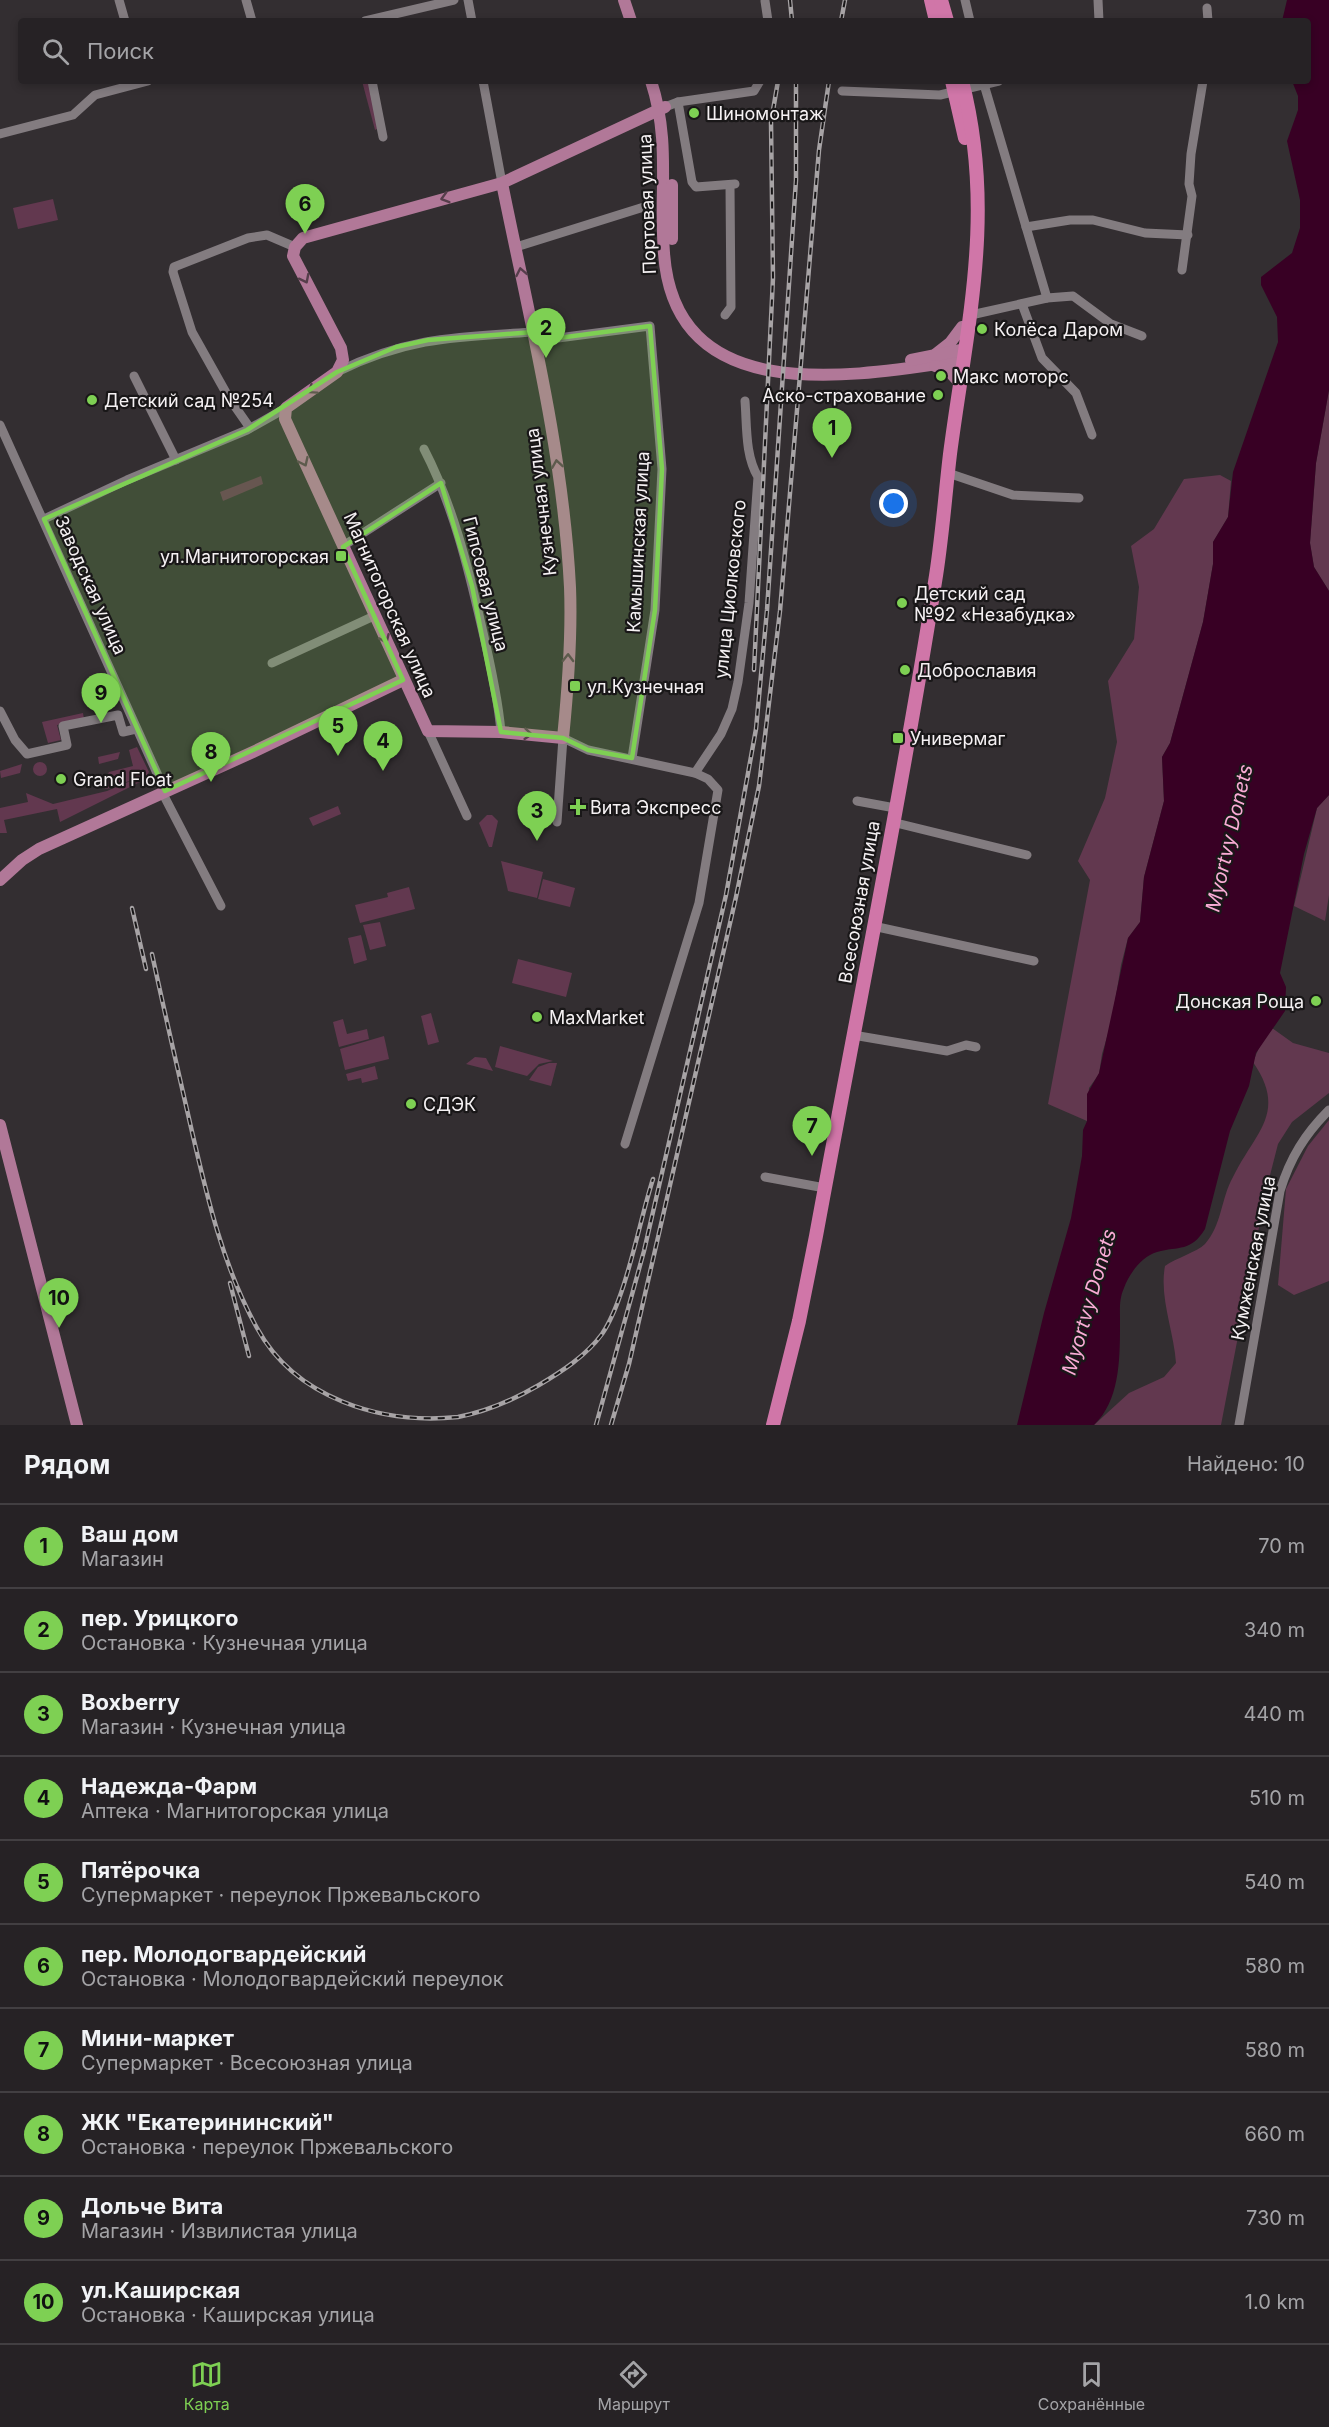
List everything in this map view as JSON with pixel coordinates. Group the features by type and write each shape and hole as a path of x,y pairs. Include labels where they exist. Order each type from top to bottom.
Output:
{"highway":[{"path":"931,0 935,18"},
{"path":"941,0 946,18"},
{"name":"Всесоюзная улица","path":"958,86 974,141 979,237 971,315 961,355"},
{"name":"Всесоюзная улица","path":"773,1425 799,1321 825,1188 936,582 959,382 971,227 965,142 958,86"}],"main road":[{"path":"624,0 630,18"},
{"path":"631,0 637,18"},
{"path":"652,84 662,108"},
{"path":"658,84 662,108"},
{"path":"286,408 337,372 342,360 341,348 293,256 295,247 307,237 502,183 662,108"},
{"name":"Портовая улица","path":"662,108 665,148 664,253 670,295 683,320 696,335 727,358 777,372 864,374 961,355"},
{"name":"Кузнечная улица","path":"502,183 534,336 561,486 570,588 568,682 563,738"},
{"path":"959,382 947,369 931,361 950,343 962,327"},
{"name":"Магнитогорская улица","path":"286,408 285,419 428,731"},
{"path":"0,880 22,860 39,849 403,680"},
{"path":"428,731 501,732 563,738"},
{"path":"0,1125 77,1425"}],"street":[{"path":"119,0 124,18"},
{"path":"246,0 251,18"},
{"path":"378,18 454,0"},
{"path":"468,0 471,18"},
{"path":"965,0 969,18"},
{"path":"1098,0 1099,18"},
{"path":"765,1 768,18"},
{"path":"1207,8 1208,18"},
{"path":"0,134 73,114 95,95 136,84"},
{"path":"373,84 383,137"},
{"path":"484,84 502,183"},
{"path":"662,108 678,102 754,91 758,84"},
{"path":"984,84 1047,298"},
{"path":"1182,270 1192,196 1189,184 1191,154 1203,84"},
{"path":"842,91 940,95 958,86"},
{"path":"678,102 692,182 696,187 733,185 731,307 725,315"},
{"path":"516,247 647,206"},
{"path":"1026,227 1070,220 1093,220 1145,233 1188,235"},
{"path":"250,428 229,398 192,332 173,272 174,267 248,238 267,235 295,247"},
{"path":"971,315 1047,298 1073,296 1111,324 1142,336"},
{"path":"1022,304 1042,358 1076,393 1092,435"},
{"name":"Камышинская улица","path":"534,336 650,326 661,481 655,610 632,758"},
{"path":"337,372 396,347 428,340 534,336"},
{"path":"134,376 176,460"},
{"name":"улица Циолковского","path":"695,773 721,735 732,709 749,603 758,477 748,452 745,401"},
{"path":"44,519 127,480 250,428 286,408"},
{"name":"Заводская улица","path":"0,425 44,519 163,792 221,906"},
{"name":"Гипсовая улица","path":"424,449 441,483 472,586 495,686 501,732"},
{"path":"948,473 1013,495 1079,498"},
{"path":"343,546 441,483"},
{"path":"272,663 374,616"},
{"path":"0,711 15,740 27,754 67,745 63,726 117,715 123,732 136,729"},
{"name":"Магнитогорская улица","path":"428,731 467,816"},
{"path":"563,738 588,750 695,773 715,785 718,796 699,903 625,1144"},
{"name":"Кузнечная улица","path":"557,822 563,738"},
{"path":"858,801 894,808"},
{"path":"892,822 1027,855"},
{"path":"873,927 1034,961"},
{"path":"853,1035 947,1052 966,1045 976,1047"},
{"name":"Кумженская улица","path":"1239,1425 1280,1191 1288,1165 1300,1142 1329,1110"},
{"path":"765,1177 825,1188"}],"highlighted area":[{"path":"650,326 662,469 655,610 632,758 588,750 563,738 501,732 472,586 441,483 343,547 403,680 165,791 44,519 247,430 337,372 396,347 428,340 533,332 535,341"}],"shaded area":[{"path":"363,84 369,84 379,128 375,130"},
{"path":"53,199 58,220 18,229 13,208"},
{"path":"1329,390 1329,591 1314,567 1310,543 1316,463"},
{"path":"1220,475 1231,481 1228,517 1213,542 1213,564 1203,622 1170,743 1162,757 1164,801 1144,877 1140,922 1128,938 1099,1074 1089,1088 1087,1121 1048,1104 1090,880 1078,861 1105,798 1117,742 1108,681 1134,639 1139,587 1131,546 1154,529 1184,479"},
{"path":"261,476 263,484 223,501 220,492"},
{"path":"83,713 84,719 57,725 61,740 48,743 42,722"},
{"path":"137,747 149,772 144,780 60,822 57,809 4,820 7,833 0,833 0,808 28,802 26,793 53,804 107,791 135,779 112,787 108,778 111,788 105,789 103,783 109,772 133,766 129,750"},
{"path":"120,752 118,759 99,764 98,757"},
{"path":"40,762 45,764 47,769 45,774 40,776 35,774 33,769 35,764"},
{"path":"22,764 20,773 1,778 0,771"},
{"path":"1329,795 1329,895 1325,921 1294,906 1317,808"},
{"path":"338,806 341,814 313,826 309,818"},
{"path":"487,815 492,815 498,821 492,847 489,847 479,823"},
{"path":"501,861 543,872 537,898 508,891"},
{"path":"543,879 575,888 570,907 538,899"},
{"path":"409,887 415,909 360,923 355,905 388,897 387,893"},
{"path":"380,922 386,946 370,950 363,925"},
{"path":"361,935 367,960 354,964 348,938"},
{"path":"518,959 572,973 566,997 512,983"},
{"path":"431,1013 439,1042 428,1045 421,1016"},
{"path":"343,1019 347,1034 367,1029 369,1039 339,1047 333,1022"},
{"path":"1272,1028 1293,1043 1329,1053 1329,1093 1292,1122 1278,1144 1266,1191 1221,1425 1094,1425 1129,1393 1164,1377 1176,1363 1165,1302 1165,1266 1201,1247 1211,1237 1229,1185 1264,1122 1268,1109 1268,1095 1253,1062 1261,1043"},
{"path":"384,1036 389,1059 345,1070 340,1049"},
{"path":"500,1046 553,1061 539,1064 527,1076 495,1067"},
{"path":"475,1057 486,1058 493,1071 466,1064"},
{"path":"557,1063 551,1086 529,1080 538,1067"},
{"path":"375,1066 378,1079 362,1083 361,1078 348,1081 346,1074"},
{"path":"1329,1120 1329,1281 1294,1295 1278,1285 1286,1189 1308,1146"}],"water":[{"name":"Myortvy Donets","path":"1287,0 1329,0 1329,390 1316,463 1310,543 1314,567 1329,591 1329,795 1317,808 1304,854 1280,973 1286,987 1285,1011 1256,1053 1249,1086 1230,1131 1205,1229 1189,1245 1157,1252 1146,1257 1129,1277 1122,1292 1119,1362 1114,1390 1103,1415 1094,1425 1017,1425 1044,1313 1071,1218 1082,1156 1083,1130 1087,1121 1087,1094 1099,1073 1128,938 1140,922 1144,877 1164,801 1162,757 1170,743 1203,622 1213,564 1213,542 1228,517 1233,472 1278,342 1277,317 1261,285 1261,277 1292,253 1300,228 1300,200 1287,141 1298,110 1298,96 1293,84 1311,84 1311,18 1283,18"}],"railway":[{"path":"790,0 792,18"},
{"path":"842,18 845,0"},
{"path":"754,670 773,278 771,122 777,84"},
{"path":"596,1425 644,1251 726,895 756,729 767,610 796,180 796,84"},
{"path":"611,1425 629,1364 736,897 759,786 780,611 819,150 829,84"},
{"path":"132,908 146,969"},
{"path":"152,954 202,1175 216,1228 234,1279 257,1328 273,1352 294,1373 317,1389 343,1402 371,1411 399,1416 458,1417 510,1400 564,1369 596,1342 611,1319 625,1281 653,1179"},
{"path":"230,1283 249,1356"}],"place":[{"name":"Шиномонтаж","path":"694,113"},
{"name":"пер. Молодогвардейский","path":"305,234"},
{"name":"Колёса Даром","path":"982,329"},
{"name":"пер. Урицкого","path":"546,358"},
{"name":"Макс моторс","path":"941,376"},
{"name":"Аско-страхование","path":"938,395"},
{"name":"Детский сад №254","path":"92,400"},
{"name":"Ваш дом","path":"832,458"},
{"name":"ул.Магнитогорская","path":"341,556"},
{"name":"Детский сад №92 «Незабудка»","path":"902,603"},
{"name":"Доброславия","path":"905,670"},
{"name":"ул.Кузнечная","path":"575,686"},
{"name":"Дольче Вита","path":"101,723"},
{"name":"Универмаг","path":"898,738"},
{"name":"Пятёрочка","path":"338,756"},
{"name":"Надежда-Фарм","path":"383,771"},
{"name":"Grand Float","path":"61,779"},
{"name":"ЖК \"Екатерининский\"","path":"211,782"},
{"name":"Вита Экспресс","path":"578,807"},
{"name":"Boxberry","path":"537,841"},
{"name":"Донская Роща","path":"1316,1001"},
{"name":"MaxMarket","path":"537,1017"},
{"name":"СДЭК","path":"411,1104"},
{"name":"Мини-маркет","path":"812,1156"},
{"name":"ул.Каширская","path":"59,1328"}]}
